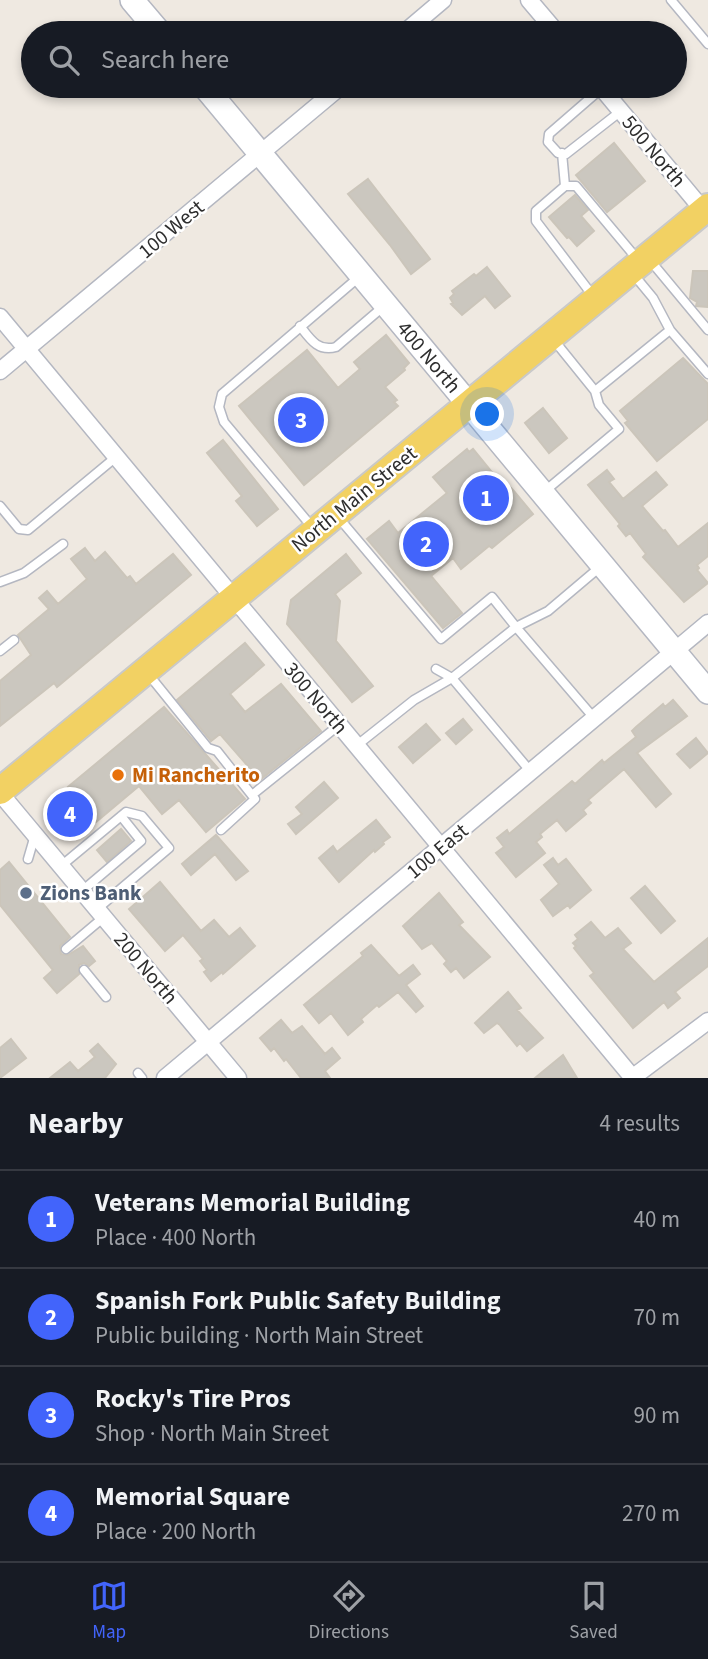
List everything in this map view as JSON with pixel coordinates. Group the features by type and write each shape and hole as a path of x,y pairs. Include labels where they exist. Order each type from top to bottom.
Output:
{"main road":[{"path":"132,0 150,21"},
{"name":"400 North","path":"214,98 708,692"},
{"name":"North Main Street","path":"0,792 232,597 639,263 707,211"}],"street":[{"path":"418,21 443,0"},
{"path":"529,0 547,21"},
{"name":"100 West","path":"0,371 327,98"},
{"name":"500 North","path":"610,98 707,211"},
{"name":"300 North","path":"0,317 632,1078"},
{"name":"100 East","path":"165,1078 708,623"},
{"name":"200 North","path":"0,792 238,1078"},
{"path":"632,1078 708,1021"}],"lane":[{"path":"671,0 708,44"},
{"path":"589,98 549,134 548,142 558,153 566,154 621,111"},
{"path":"562,153 565,186"},
{"path":"596,299 536,221 536,211 565,186 576,186 639,263 708,330"},
{"path":"639,263 670,330 708,374"},
{"path":"362,275 222,394 219,407 224,422 441,639 492,597 594,718"},
{"path":"300,326 314,344 327,349 336,347 386,305"},
{"path":"595,391 670,330"},
{"path":"542,493 619,429 599,405 595,391 551,336"},
{"path":"0,506 19,529 28,530 116,457"},
{"path":"0,582 24,573 62,544"},
{"path":"356,746 414,700 452,678 516,626 548,611 602,565"},
{"path":"0,651 14,640"},
{"path":"436,669 452,678 531,772"},
{"path":"145,670 208,748 217,751 255,799 221,830"},
{"path":"252,795 339,725"},
{"path":"61,866 126,813 142,816 169,848 66,949"},
{"path":"82,891 141,841 121,817"},
{"path":"28,859 35,835"},
{"path":"84,970 106,996"}],"building":[{"path":"614,143 645,181 607,212 576,175"},
{"path":"368,179 430,259 411,274 348,194"},
{"path":"575,195 588,210 581,216 594,231 577,246 549,217"},
{"path":"487,267 510,296 495,308 485,296 462,315 451,304 453,303 450,298 454,294 452,291"},
{"path":"693,271 708,271 708,307 696,306 697,302 690,298"},
{"path":"386,335 409,363 405,370 385,387 397,400 394,402 398,406 304,485 239,406 307,350 338,388 360,369 354,362"},
{"path":"683,358 708,384 708,419 657,461 625,423 628,421 620,411"},
{"path":"543,408 567,438 549,453 525,423"},
{"path":"223,440 278,509 257,526 236,501 242,496 207,453"},
{"path":"467,449 469,452 473,449 499,481 502,479 533,514 492,548 489,546 461,569 453,558 431,576 462,613 443,628 367,539 389,521 398,533 447,493 433,477"},
{"path":"607,470 614,479 609,482 623,499 656,472 667,485 642,506 678,547 708,523 708,556 697,565 697,570 708,583 684,602 643,557 646,554 630,533 626,536 618,526 620,524 588,485"},
{"path":"85,548 95,561 105,552 127,578 130,576 136,584 173,554 191,575 57,687 54,683 0,726 0,681 31,655 18,635 49,609 39,598 47,591 58,604 87,579 71,559"},
{"path":"346,554 361,573 335,594 340,601 336,641 373,686 352,702 287,624 291,600"},
{"path":"245,643 264,665 230,694 245,712 281,684 321,731 260,780 220,734 211,741 177,700"},
{"path":"673,700 687,716 637,753 671,794 656,807 624,769 588,800 591,803 583,810 586,814 566,831 557,820 540,834 542,837 536,842 545,853 516,877 496,853 504,847 497,838 507,830 509,834 572,781 575,784 602,760 604,763 636,737 632,731 636,727 663,704 665,707"},
{"path":"164,707 245,799 206,832 179,800 162,814 139,786 96,822 68,787"},
{"path":"463,719 472,730 456,744 446,733"},
{"path":"426,724 440,740 413,763 399,747"},
{"path":"696,738 708,753 690,768 677,754"},
{"path":"324,782 338,798 296,834 288,824 302,814 296,807"},
{"path":"376,820 390,837 339,882 319,858 333,846 337,852"},
{"path":"121,829 131,841 107,862 97,850"},
{"path":"216,835 248,871 236,880 215,854 191,875 182,864"},
{"path":"553,858 558,865 566,859 591,890 570,908 568,905 553,916 541,900 559,884 544,865"},
{"path":"9,862 70,937 60,946 61,954 68,955 83,946 95,961 89,966 84,963 79,965 79,974 57,993 44,978 53,970 0,905 0,870"},
{"path":"160,882 201,931 214,920 229,937 240,928 255,946 211,981 200,961 203,959 183,935 165,951 129,909"},
{"path":"645,886 675,921 661,933 631,898"},
{"path":"439,893 463,922 459,925 490,957 464,978 456,968 451,972 444,964 447,961 432,943 422,949 403,926"},
{"path":"591,922 605,938 618,928 631,943 623,949 654,982 708,938 708,966 675,992 680,998 668,1008 664,1002 633,1028 590,976 594,973 574,948 576,946 573,943 578,939 575,935"},
{"path":"371,945 399,976 413,965 420,974 406,985 423,1006 416,1012 398,992 379,1007 377,1005 348,1035 331,1013 319,1023 304,1005 363,956 361,953"},
{"path":"508,992 521,1008 517,1010 543,1038 527,1051 520,1043 517,1046 497,1023 484,1033 475,1023"},
{"path":"281,1020 292,1033 302,1026 325,1054 332,1048 340,1058 325,1071 330,1078 301,1078 286,1059 284,1061 274,1048 271,1051 260,1038"},
{"path":"11,1039 26,1058 0,1078 0,1048"},
{"path":"98,1044 116,1064 105,1078 50,1078 70,1062 78,1071 95,1057 90,1051"},
{"path":"563,1055 577,1078 535,1078"}],"place":[{"name":"Rocky's Tire Pros","path":"301,420"},
{"name":"Veterans Memorial Building","path":"486,498"},
{"name":"Spanish Fork Public Safety Building","path":"426,544"},
{"name":"Mi Rancherito","path":"118,775"},
{"name":"Memorial Square","path":"70,814"},
{"name":"Zions Bank","path":"26,893"}]}
